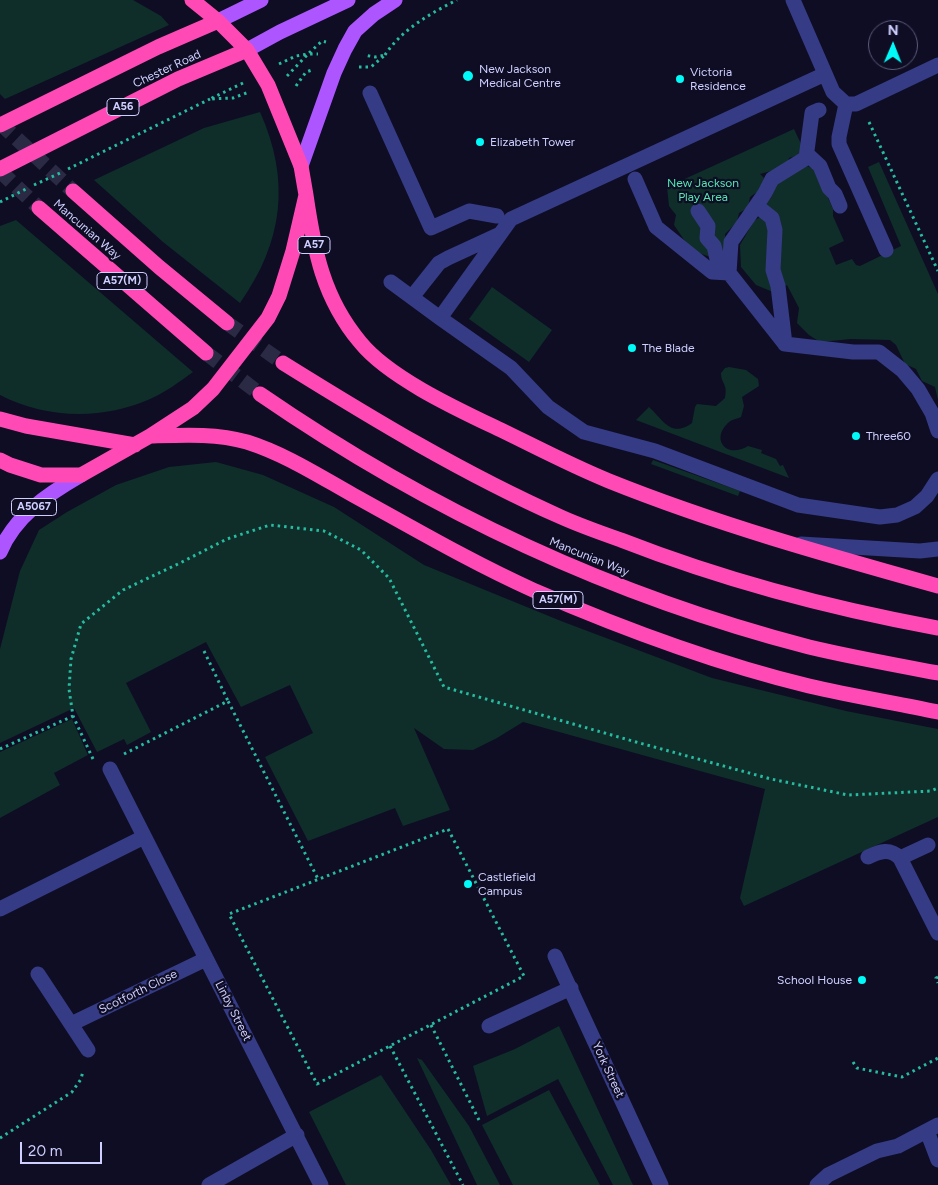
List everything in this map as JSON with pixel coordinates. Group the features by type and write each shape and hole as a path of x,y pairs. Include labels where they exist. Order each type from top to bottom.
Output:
{"highway":[{"path":"0,460 41,475 81,475 135,445 193,408 213,389 268,318 279,296 287,275 306,195 301,166 268,85 247,50 218,21 192,0"},
{"name":"Chester Road","path":"0,125 158,47 218,21"},
{"name":"Chester Road","path":"0,168 178,79 247,50"},
{"name":"Mancunian Way","path":"73,191 159,267 227,323"},
{"name":"A57","path":"306,195 318,261 330,294 341,316 361,343 384,365 424,391 476,418 608,480 717,521 785,543"},
{"name":"Mancunian Way","path":"39,208 206,353"},
{"path":"283,363 370,418 431,452 527,502 563,518 675,561 774,592 848,611 938,628"},
{"name":"Mancunian Way","path":"260,394 346,451 408,487 456,513 549,557 634,591 767,635 809,647 938,673"},
{"path":"0,419 26,426 135,445"},
{"name":"A57(M)","path":"150,436 200,435 245,442 281,454 454,552 531,589 606,621 672,646 740,667 810,686 938,712"},
{"path":"785,543 938,586"}],"main road":[{"name":"Chester Road","path":"218,21 260,0"},
{"name":"Chester Road","path":"247,50 348,0"},
{"path":"301,166 334,73 355,31 374,14 395,0"},
{"name":"A5067","path":"0,552 6,537 26,514 53,492 81,475"}],"street":[{"path":"793,0 833,92 851,104"},
{"path":"886,250 839,144 839,137 851,104 938,65"},
{"path":"440,318 511,219 824,74"},
{"path":"370,92 431,228 469,211 497,216"},
{"path":"725,273 731,242 757,206 772,179 806,158 812,113 819,110"},
{"path":"807,154 820,166 829,188 835,194 840,206"},
{"path":"635,178 656,227 712,272 725,273"},
{"path":"757,206 772,218 775,230 773,270 778,286 785,344"},
{"path":"698,211 708,226 707,238 714,246 725,273 785,344 853,352 879,352 902,370 918,389 932,414 938,430"},
{"path":"412,297 439,263 500,234"},
{"path":"391,282 511,368 548,407 584,432 664,454 798,505 880,517 897,514 915,507 927,496 938,479"},
{"path":"785,543 920,551 938,549"},
{"name":"Linby Street","path":"110,769 322,1185"},
{"path":"0,909 144,837"},
{"path":"900,858 928,845"},
{"path":"868,856 886,851 894,853 900,858 938,933"},
{"name":"York Street","path":"554,956 661,1185"},
{"name":"Scotforth Close","path":"71,1024 206,959"},
{"path":"38,974 88,1050"},
{"path":"489,1026 570,988"},
{"path":"817,1185 828,1175 877,1151 898,1146 933,1128 938,1160"},
{"path":"209,1185 297,1136"}],"path":[{"path":"358,67 371,67 385,55 392,44 431,13 457,0"},
{"path":"287,76 322,41 330,42"},
{"path":"282,63 296,56 324,54"},
{"path":"364,56 375,57 385,55"},
{"path":"296,86 306,72 304,68"},
{"path":"0,202 249,80"},
{"path":"210,98 233,98 256,90"},
{"path":"868,118 938,271"},
{"path":"95,763 73,716 69,689 71,659 81,624 123,590 180,564 227,539 270,525 324,531 361,550 389,578 444,687 771,779 848,795 931,791 938,788"},
{"path":"204,651 318,879"},
{"path":"110,769 124,754 228,701"},
{"path":"0,750 73,716"},
{"path":"448,829 524,976 317,1084 229,914 318,879 448,829"},
{"path":"938,977 936,978 938,983"},
{"path":"431,1025 479,1120"},
{"path":"390,1046 463,1185"},
{"path":"0,1138 72,1092 80,1079 88,1050"},
{"path":"853,1062 857,1068 902,1077 938,1058"}],"green space":[{"path":"0,0 133,0 161,16 169,25 5,99 0,94"},
{"path":"260,112 270,138 276,162 279,187 278,210 266,257 240,303 163,242 94,180 204,128"},
{"name":"New Jackson Play Area","path":"794,129 802,146 799,155 789,158 788,162 771,171 760,174 764,178 760,190 750,197 748,208 739,213 737,222 725,234 726,251 710,257 691,250 674,225 676,215 669,206 667,187"},
{"path":"879,162 938,294 938,400 935,387 922,381 916,369 905,364 896,345 890,340 851,339 820,342 809,335 797,323 799,308 787,285 773,292 756,285 741,267 740,245 754,221 761,216 763,205 771,198 778,181 807,166 816,170 833,209 833,216 844,241 829,248 836,265 852,259 856,265 860,266 901,246 868,167"},
{"path":"16,220 193,372 150,399 113,411 75,414 55,412 36,409 0,395 0,226"},
{"path":"492,287 552,330 529,362 469,319"},
{"path":"725,368 746,370 758,379 759,386 742,397 744,406 741,417 731,421 722,430 721,441 728,449 734,450 748,446 762,450 761,453 776,459 780,466 783,465 789,478 636,420 649,407 668,426 679,429 685,427 692,423 697,404 716,406 725,398 726,389 721,373"},
{"path":"653,460 740,491 738,496 651,464"},
{"path":"216,462 263,475 334,507 424,565 561,621 712,678 846,711 938,729 938,817 744,906 740,898 765,789 523,722 473,750 444,749 414,728 450,810 403,826 395,808 308,841 265,757 313,733 290,685 241,707 206,642 126,683 151,732 127,745 124,739 97,752 74,708 0,743 0,649 20,571 39,530 116,485 169,467"},
{"path":"72,719 88,755 54,773 60,785 0,818 0,752"},
{"path":"559,1026 633,1185 613,1185 558,1079 487,1116 473,1066 515,1049"},
{"path":"417,1058 422,1060 469,1126 500,1185 477,1185"},
{"path":"381,1075 431,1150 451,1185 346,1185 309,1112"},
{"path":"549,1090 600,1185 513,1185 482,1125"}],"tunnel":[{"path":"0,123 73,191"},
{"path":"0,171 39,208"},
{"path":"227,323 283,363"},
{"path":"206,353 260,394"}],"place":[{"name":"New Jackson Medical Centre","path":"468,76"},
{"name":"Victoria Residence","path":"680,79"},
{"name":"Elizabeth Tower","path":"480,142"},
{"name":"The Blade","path":"632,348"},
{"name":"Three60","path":"856,436"},
{"name":"Castlefield Campus","path":"468,884"},
{"name":"School House","path":"862,980"}]}
